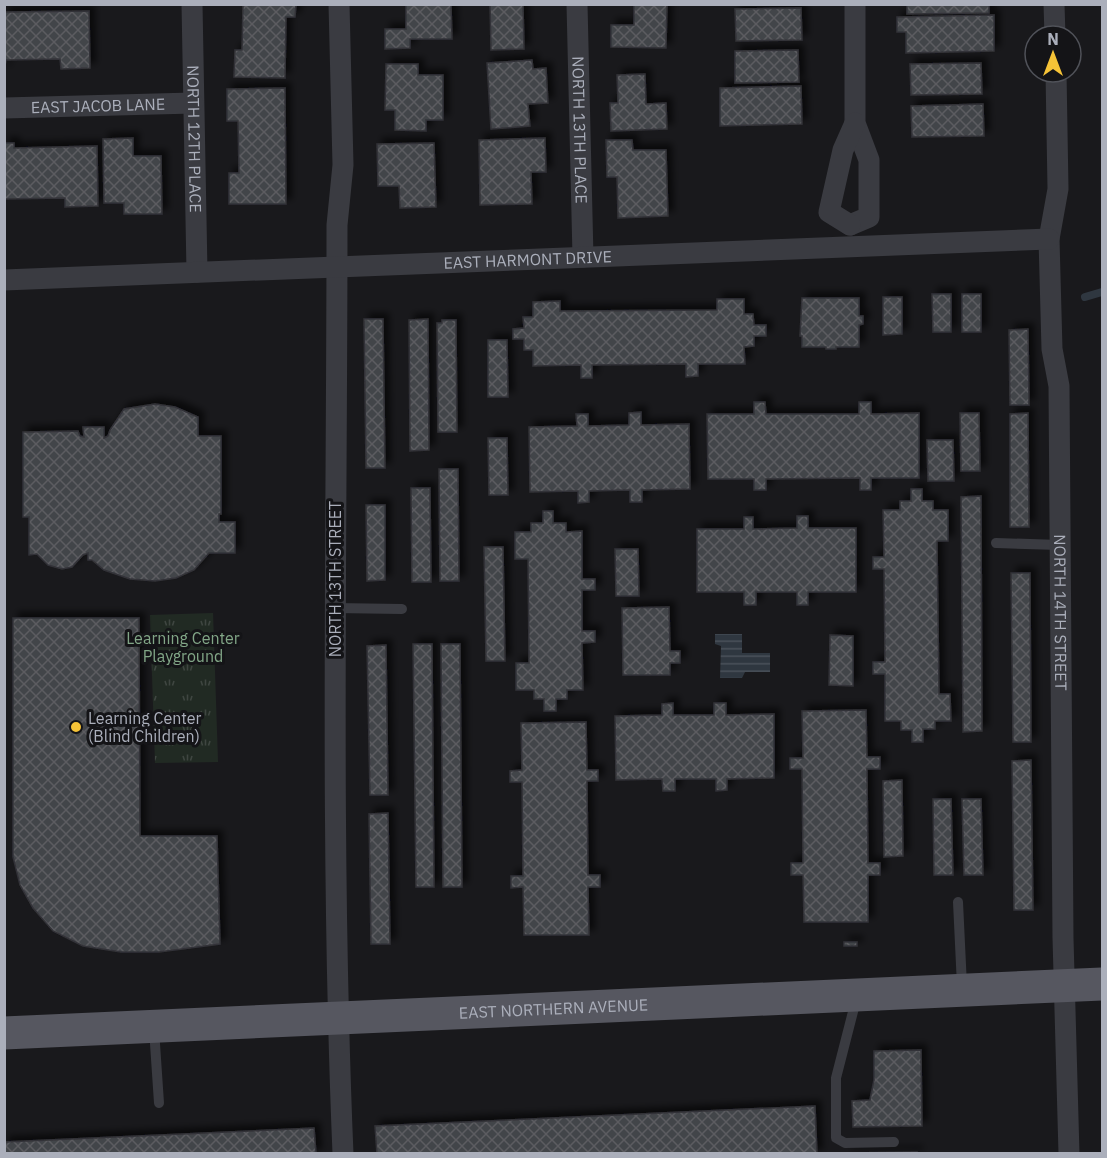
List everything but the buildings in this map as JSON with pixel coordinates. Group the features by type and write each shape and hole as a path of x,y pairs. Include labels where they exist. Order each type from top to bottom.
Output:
{"main road":[{"name":"EAST NORTHERN AVENUE","path":"4,1032 1102,984"}],"street":[{"name":"NORTH 12TH PLACE","path":"192,4 197,272"},
{"name":"NORTH 13TH STREET","path":"339,4 343,165 337,225 334,608 338,1016 343,1154"},
{"name":"NORTH 13TH PLACE","path":"577,4 583,257"},
{"path":"850,225 869,217 869,160 855,123 855,4"},
{"path":"1054,4 1055,24"},
{"name":"NORTH 14TH STREET","path":"1056,84 1058,189 1048,239 1052,349 1059,386 1064,985 1069,1154"},
{"name":"EAST JACOB LANE","path":"4,108 193,103"},
{"path":"850,225 829,212 843,150 855,123"},
{"path":"850,225 850,248"},
{"name":"EAST HARMONT DRIVE","path":"4,280 1048,239"}],"lane":[{"path":"996,543 1060,545"},
{"path":"334,608 402,609"},
{"path":"958,902 962,990"},
{"path":"858,994 836,1078 836,1138 845,1143 894,1142"},
{"path":"154,1026 159,1103"}],"green space":[{"name":"Learning Center Playground","path":"213,613 218,762 155,763 150,615"}],"shaded area":[{"path":"715,634 742,634 742,653 770,653 770,672 745,672 742,678 720,678 721,646 715,644"}],"waterway":[{"path":"1085,297 1102,292"}],"place":[{"name":"Learning Center (Blind Children)","path":"76,727"}]}
